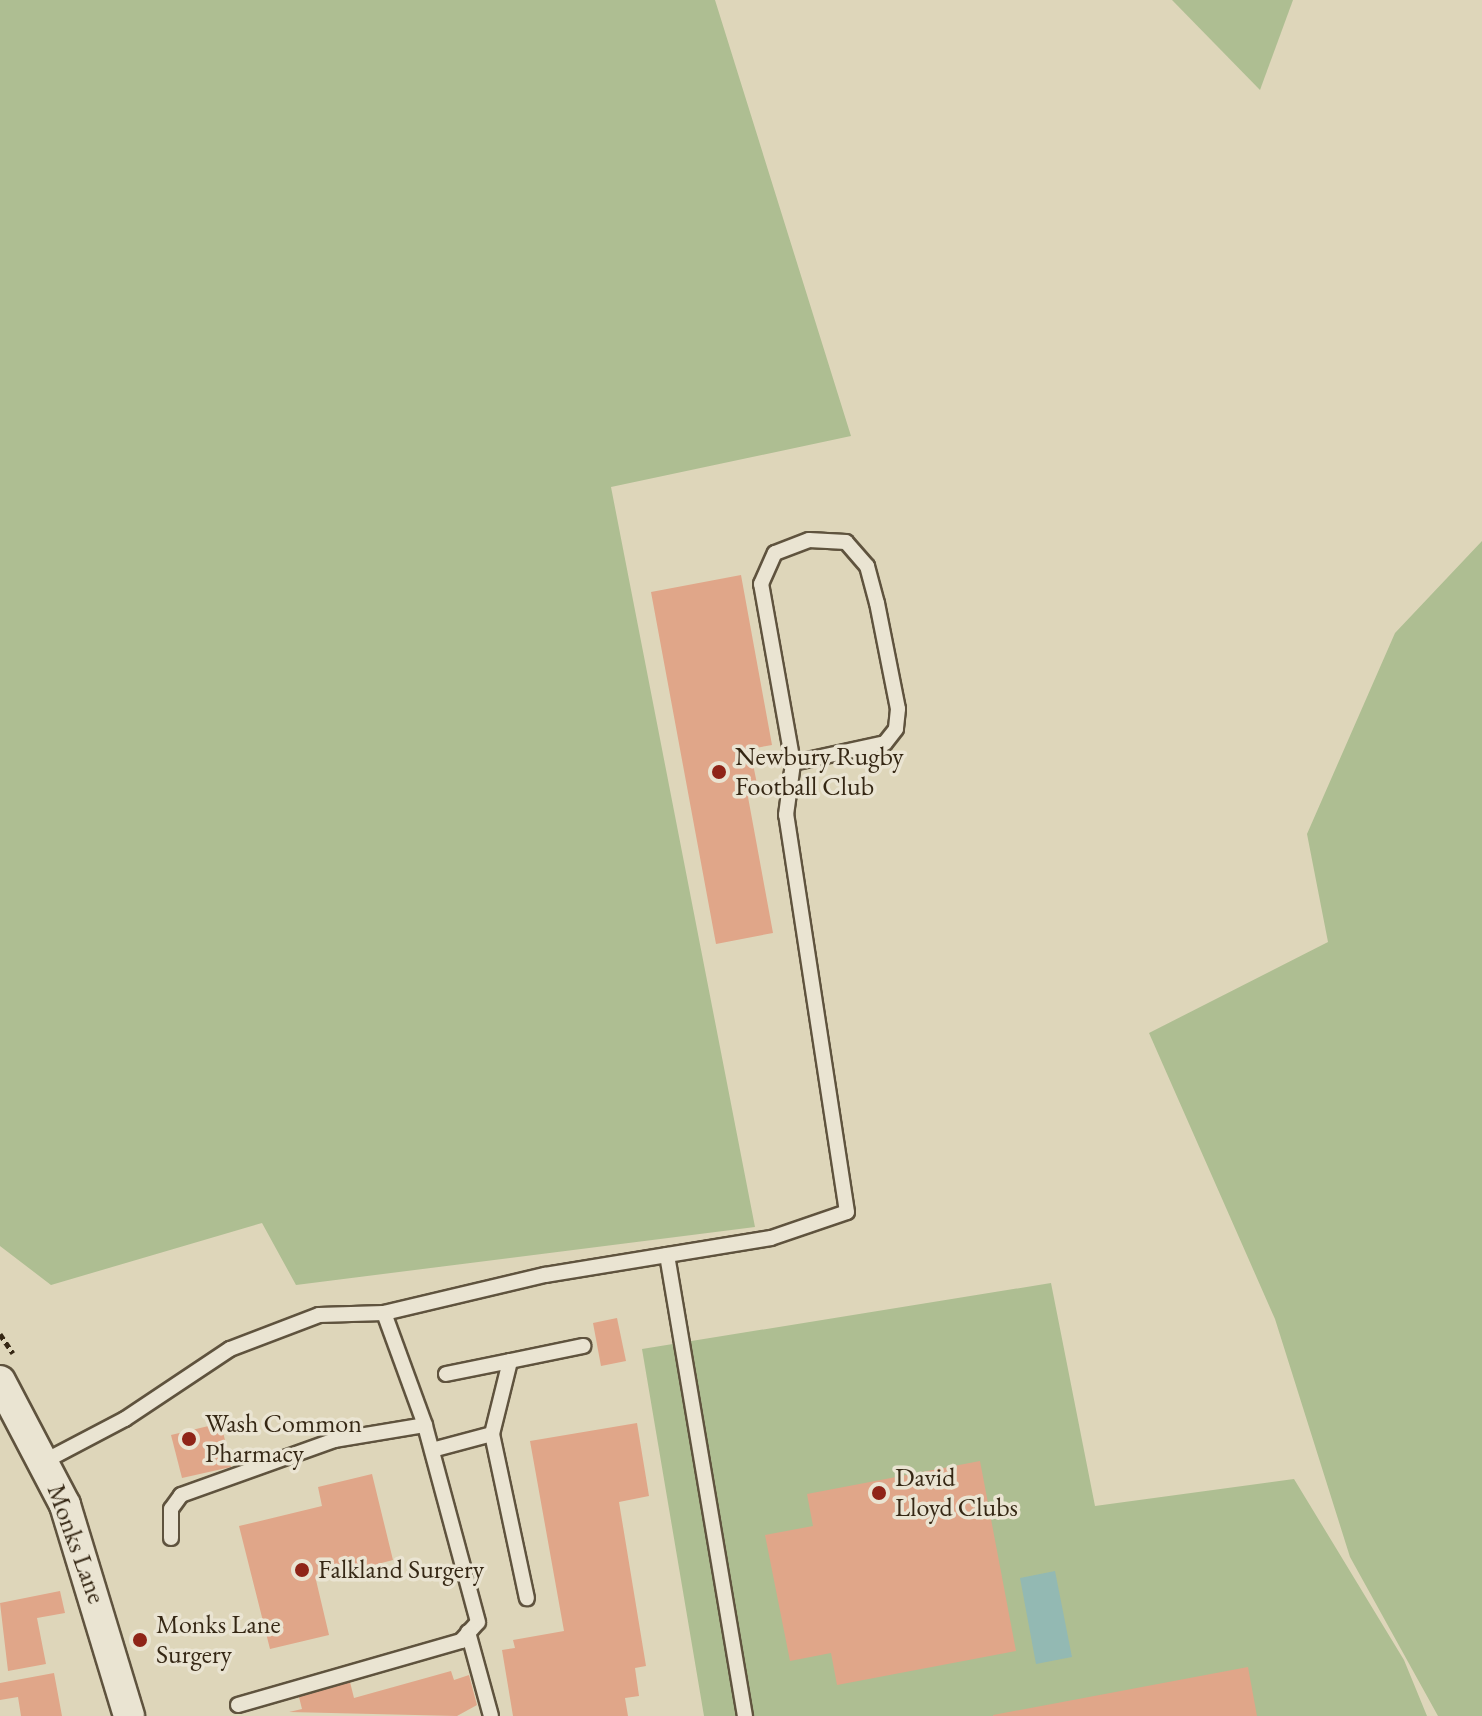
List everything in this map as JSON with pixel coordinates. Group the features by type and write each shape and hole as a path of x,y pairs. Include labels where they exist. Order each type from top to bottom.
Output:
{"street":[{"name":"Monks Lane","path":"0,1381 45,1461 88,1570 129,1716"}],"lane":[{"path":"45,1461 125,1419 230,1349 319,1315 384,1313 545,1275 771,1238 847,1212 786,815 793,763 761,584 775,553 809,540 846,542 867,566 877,603 898,709 896,729 885,743 793,763"},
{"path":"667,1255 745,1716"},
{"path":"238,1705 461,1641 478,1622 425,1425 384,1313"},
{"path":"446,1374 583,1346"},
{"path":"510,1361 492,1434 527,1598"},
{"path":"171,1538 171,1509 181,1495 335,1440 425,1425"},
{"path":"432,1450 492,1434"},
{"path":"468,1632 491,1716"}],"green space":[{"path":"0,0 715,0 851,436 611,487 755,1227 296,1285 262,1223 51,1285 0,1246"},
{"path":"1172,0 1293,0 1260,90"},
{"path":"1482,541 1482,1716 1438,1716 1350,1557 1275,1319 1149,1033 1328,942 1307,834 1395,633"},
{"name":"David Lloyd Clubs","path":"1051,1283 1095,1506 1294,1479 1404,1660 1427,1716 704,1716 642,1349"}],"water":[{"path":"1055,1571 1072,1657 1036,1664 1020,1578"}],"building":[{"name":"Newbury Rugby Football Club","path":"741,575 772,745 750,749 759,794 748,797 773,933 716,944 651,592"},
{"path":"617,1318 626,1361 601,1366 593,1323"},
{"path":"221,1423 231,1467 182,1478 171,1435"},
{"path":"637,1423 649,1496 619,1502 646,1666 635,1668 639,1696 625,1698 628,1716 513,1716 502,1650 515,1648 513,1640 564,1631 530,1441"},
{"path":"980,1461 1016,1651 837,1685 831,1653 790,1661 765,1535 813,1526 807,1494"},
{"name":"Falkland Surgery","path":"372,1474 393,1560 316,1580 329,1635 270,1649 239,1526 322,1506 318,1487"},
{"path":"60,1591 65,1613 37,1618 46,1664 8,1671 0,1603"},
{"path":"1248,1667 1257,1716 993,1716 993,1715"},
{"path":"451,1671 454,1680 469,1675 477,1705 457,1716 289,1712 302,1709 299,1697 350,1682 354,1698"},
{"path":"54,1673 62,1716 21,1716 18,1697 0,1700 0,1683"}],"place":[{"name":"Newbury Rugby Football Club","path":"719,772"},
{"name":"Wash Common Pharmacy","path":"189,1439"},
{"name":"David Lloyd Clubs","path":"879,1493"},
{"name":"Falkland Surgery","path":"302,1570"},
{"name":"Monks Lane Surgery","path":"140,1640"}]}
